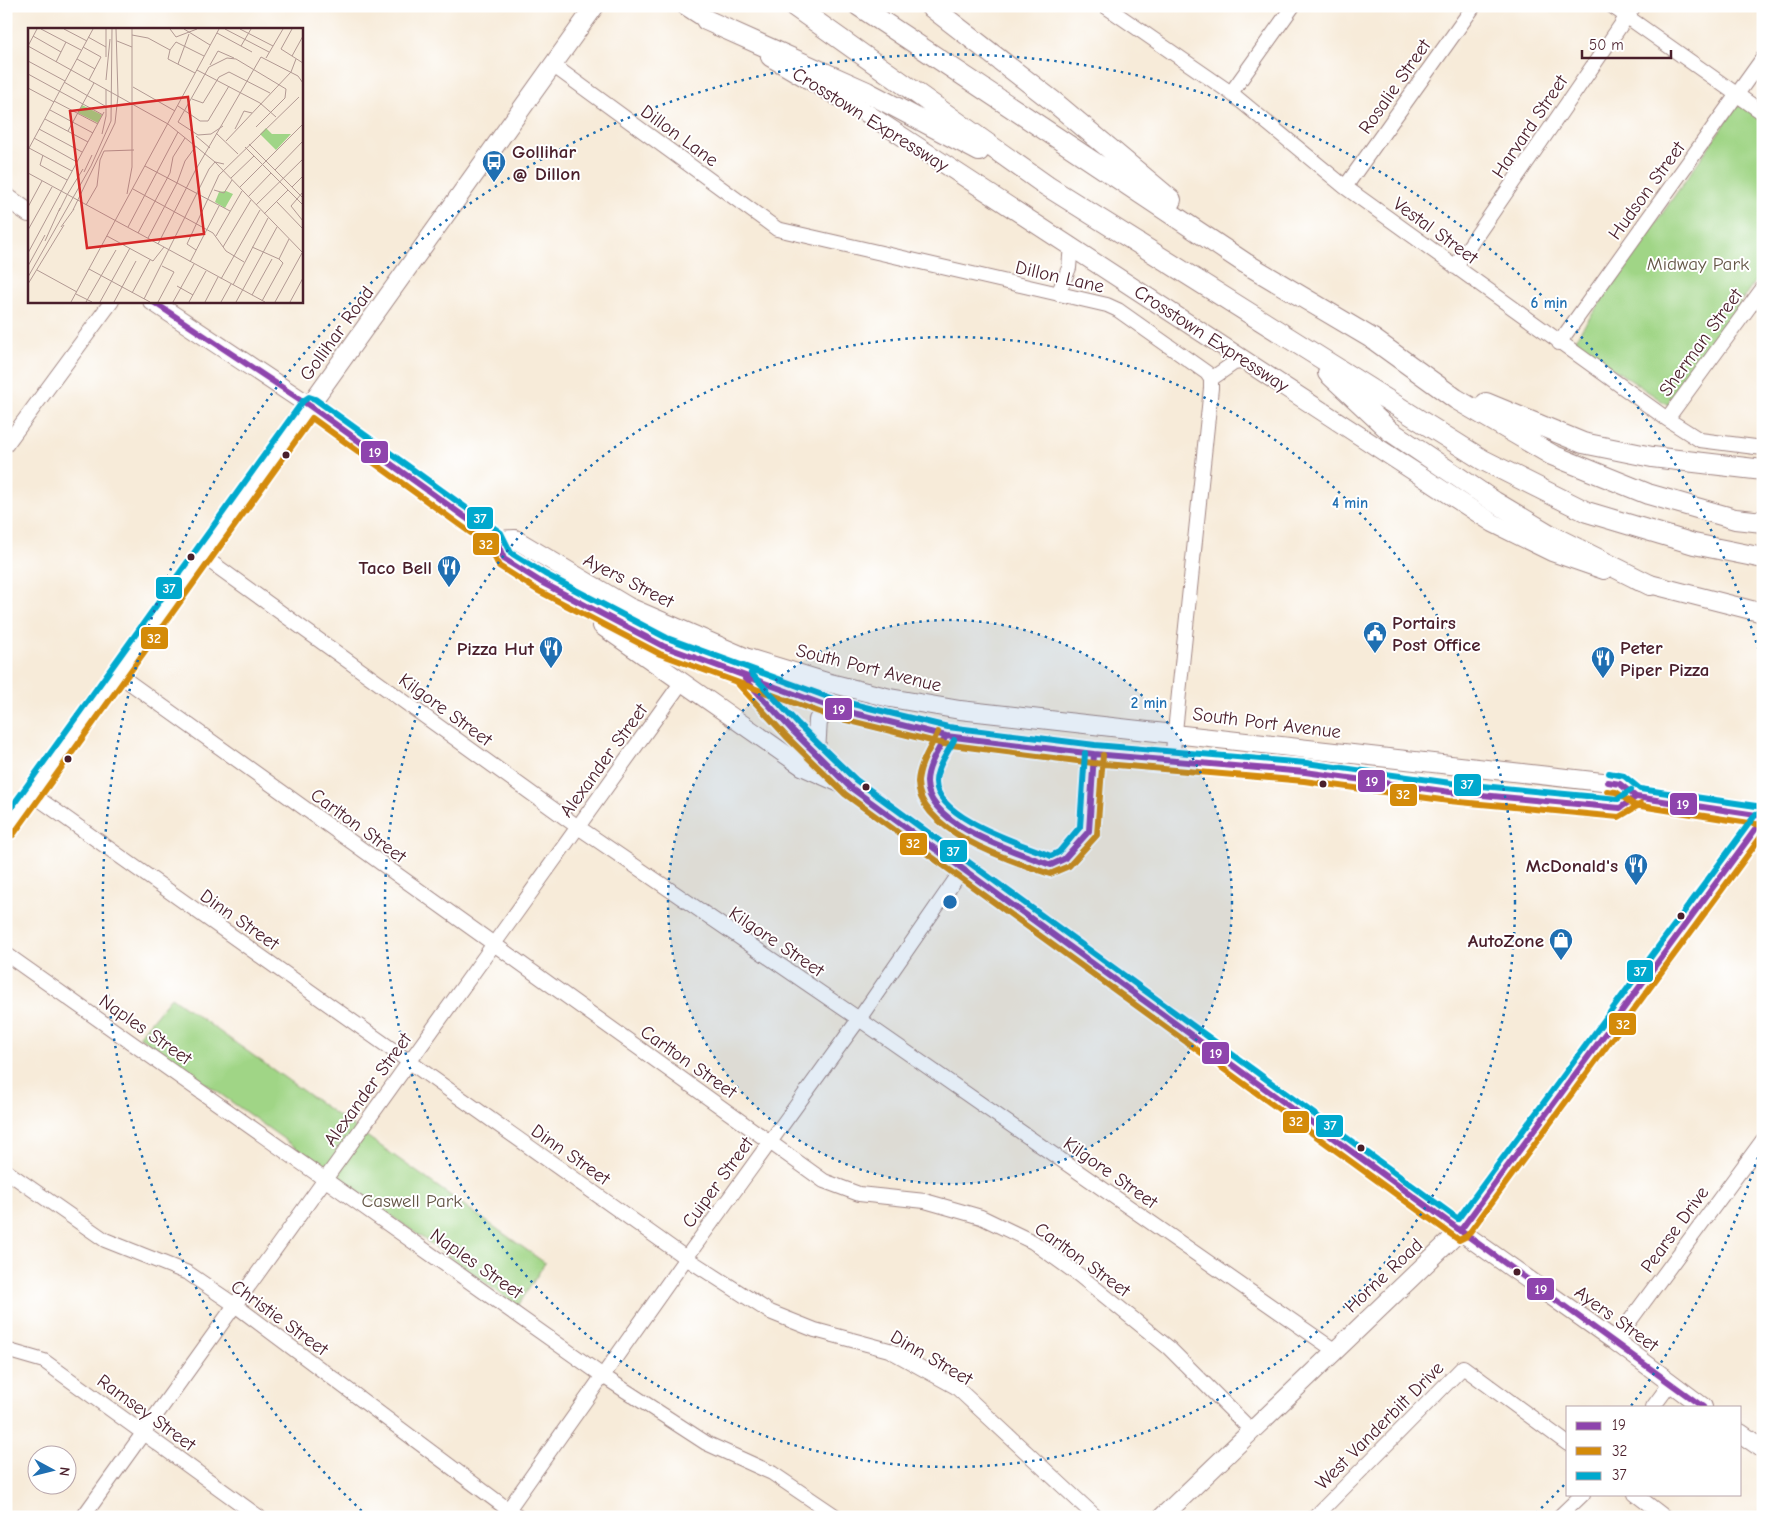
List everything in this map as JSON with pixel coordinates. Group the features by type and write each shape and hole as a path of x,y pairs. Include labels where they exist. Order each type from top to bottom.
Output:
{"highway":[{"name":"Crosstown Expressway","path":"794,6 1046,186 1483,460 1588,512 1694,544 1763,558"},
{"path":"859,6 1245,263 1373,339 1456,399 1552,455 1648,494 1734,519 1763,522"},
{"path":"930,6 1054,102 1245,263"},
{"path":"706,20 867,92 1046,186"},
{"path":"1295,342 1390,431 1552,536 1650,585"},
{"path":"1429,379 1583,443 1652,458 1763,470"}],"main road":[{"name":"Gollihar Road","path":"6,830 204,557 595,6"},
{"name":"Crosstown Expressway","path":"686,6 706,20 868,114 1071,245 1493,523 1552,552 1650,585 1763,613"},
{"path":"6,197 28,212"},
{"name":"Ayers Street","path":"154,302 310,406 496,540 504,559 541,582 681,683 802,766 850,787"},
{"name":"Ayers Street","path":"496,540 515,539 629,607 743,665 792,730 850,787 1460,1232 1615,1341 1702,1406"},
{"name":"South Port Avenue","path":"541,582 663,646 918,703 1620,784 1636,797 1763,818"},
{"name":"South Port Avenue","path":"743,665 833,708 946,736 1094,754 1305,772 1450,792 1620,808 1636,797"},
{"path":"816,752 818,720 833,708"},
{"name":"Horne Road","path":"1162,1517 1334,1350 1460,1232 1763,818"},
{"path":"1742,1434 1763,1449"}],"street":[{"name":"Vestal Street","path":"1105,6 1122,11 1231,93 1345,187 1667,419 1700,440 1763,448"},
{"path":"1231,93 1293,6"},
{"name":"Rosalie Street","path":"1345,187 1474,6"},
{"path":"1612,6 1631,11 1763,113"},
{"name":"Harvard Street","path":"1455,266 1631,11"},
{"name":"Hudson Street","path":"1560,343 1763,58"},
{"name":"Dillon Lane","path":"554,66 777,228 1107,305 1118,310 1202,368 1211,379"},
{"path":"1058,294 1069,268 1071,245"},
{"name":"Sherman Street","path":"1667,419 1763,288"},
{"path":"6,446 111,302"},
{"path":"1172,760 1211,379 1234,363 1247,361"},
{"name":"Kilgore Street","path":"204,557 578,827 859,1019 1334,1350"},
{"name":"Carlton Street","path":"119,675 824,1181 859,1194 924,1201 981,1217 1032,1242 1079,1275 1169,1348 1251,1430"},
{"name":"Alexander Street","path":"83,1517 410,1062 492,944 681,683"},
{"name":"Dinn Street","path":"32,794 686,1258 770,1312 815,1330 889,1350 956,1387 1096,1517"},
{"name":"Cuiper Street","path":"510,1515 603,1376 859,1019 962,870"},
{"name":"Naples Street","path":"6,954 603,1376 706,1443 772,1473 837,1517"},
{"name":"Pearse Drive","path":"1615,1341 1763,1140"},
{"name":"Christie Street","path":"6,1171 105,1240 188,1273 234,1305 510,1515"},
{"name":"Ramsey Street","path":"6,1350 44,1361 259,1517"},
{"name":"West Vanderbilt Drive","path":"1314,1517 1463,1367 1566,1443"},
{"path":"1654,1406 1670,1384"},
{"path":"1559,1517 1580,1496"},
{"path":"1638,1496 1665,1517"}],"green space":[{"name":"Midway Park","path":"1737,106 1744,106 1763,120 1763,271 1668,405 1573,342"},
{"name":"Caswell Park","path":"171,997 545,1263 518,1306 139,1036"}],"transit line":[{"name":"19","path":"154,302 310,406 469,520 496,540 504,559 541,582 663,646 833,708 946,736 1094,754 1305,772 1450,792 1620,808 1636,797"},
{"name":"37","path":"6,815 303,401 309,397 315,399 501,533 511,553 545,574 667,638 836,700 948,727 1095,745 1306,763 1451,783 1618,799 1631,790"},
{"name":"32","path":"13,835 312,418 489,546 499,566 537,590 660,654 830,716 944,744 1093,763 1304,781 1449,801 1619,817 1641,804"},
{"name":"37","path":"751,673 798,724 856,780 1458,1219 1756,814"},
{"name":"19","path":"745,679 792,730 850,787 1702,1406"},
{"name":"32","path":"739,685 786,736 845,794 1459,1240 1467,1236 1763,834"},
{"name":"32","path":"938,732 923,762 918,782 922,799 933,815 949,829 969,841 1013,861 1050,874 1069,866 1097,835 1103,755"},
{"name":"19","path":"946,736 931,764 927,782 931,798 942,812 957,824 976,835 1051,865 1064,859 1089,831 1094,754"},
{"name":"37","path":"954,740 940,766 936,782 940,795 950,807 965,819 983,828 1051,856 1059,852 1080,827 1085,753"},
{"name":"37","path":"1609,773 1624,776 1640,789 1763,807"},
{"name":"19","path":"1608,782 1620,784 1636,797 1763,816"},
{"name":"32","path":"1607,791 1616,792 1634,805 1762,825"},
{"name":"19","path":"1460,1231 1763,819"}],"place":[{"name":"Gollihar @ Dillon","path":"494,183"},
{"name":"Taco Bell","path":"449,588"},
{"name":"Portairs Post Office","path":"1375,654"},
{"name":"Pizza Hut","path":"551,669"},
{"name":"Peter Piper Pizza","path":"1603,679"},
{"name":"McDonald's","path":"1636,886"},
{"name":"AutoZone","path":"1561,961"}]}
